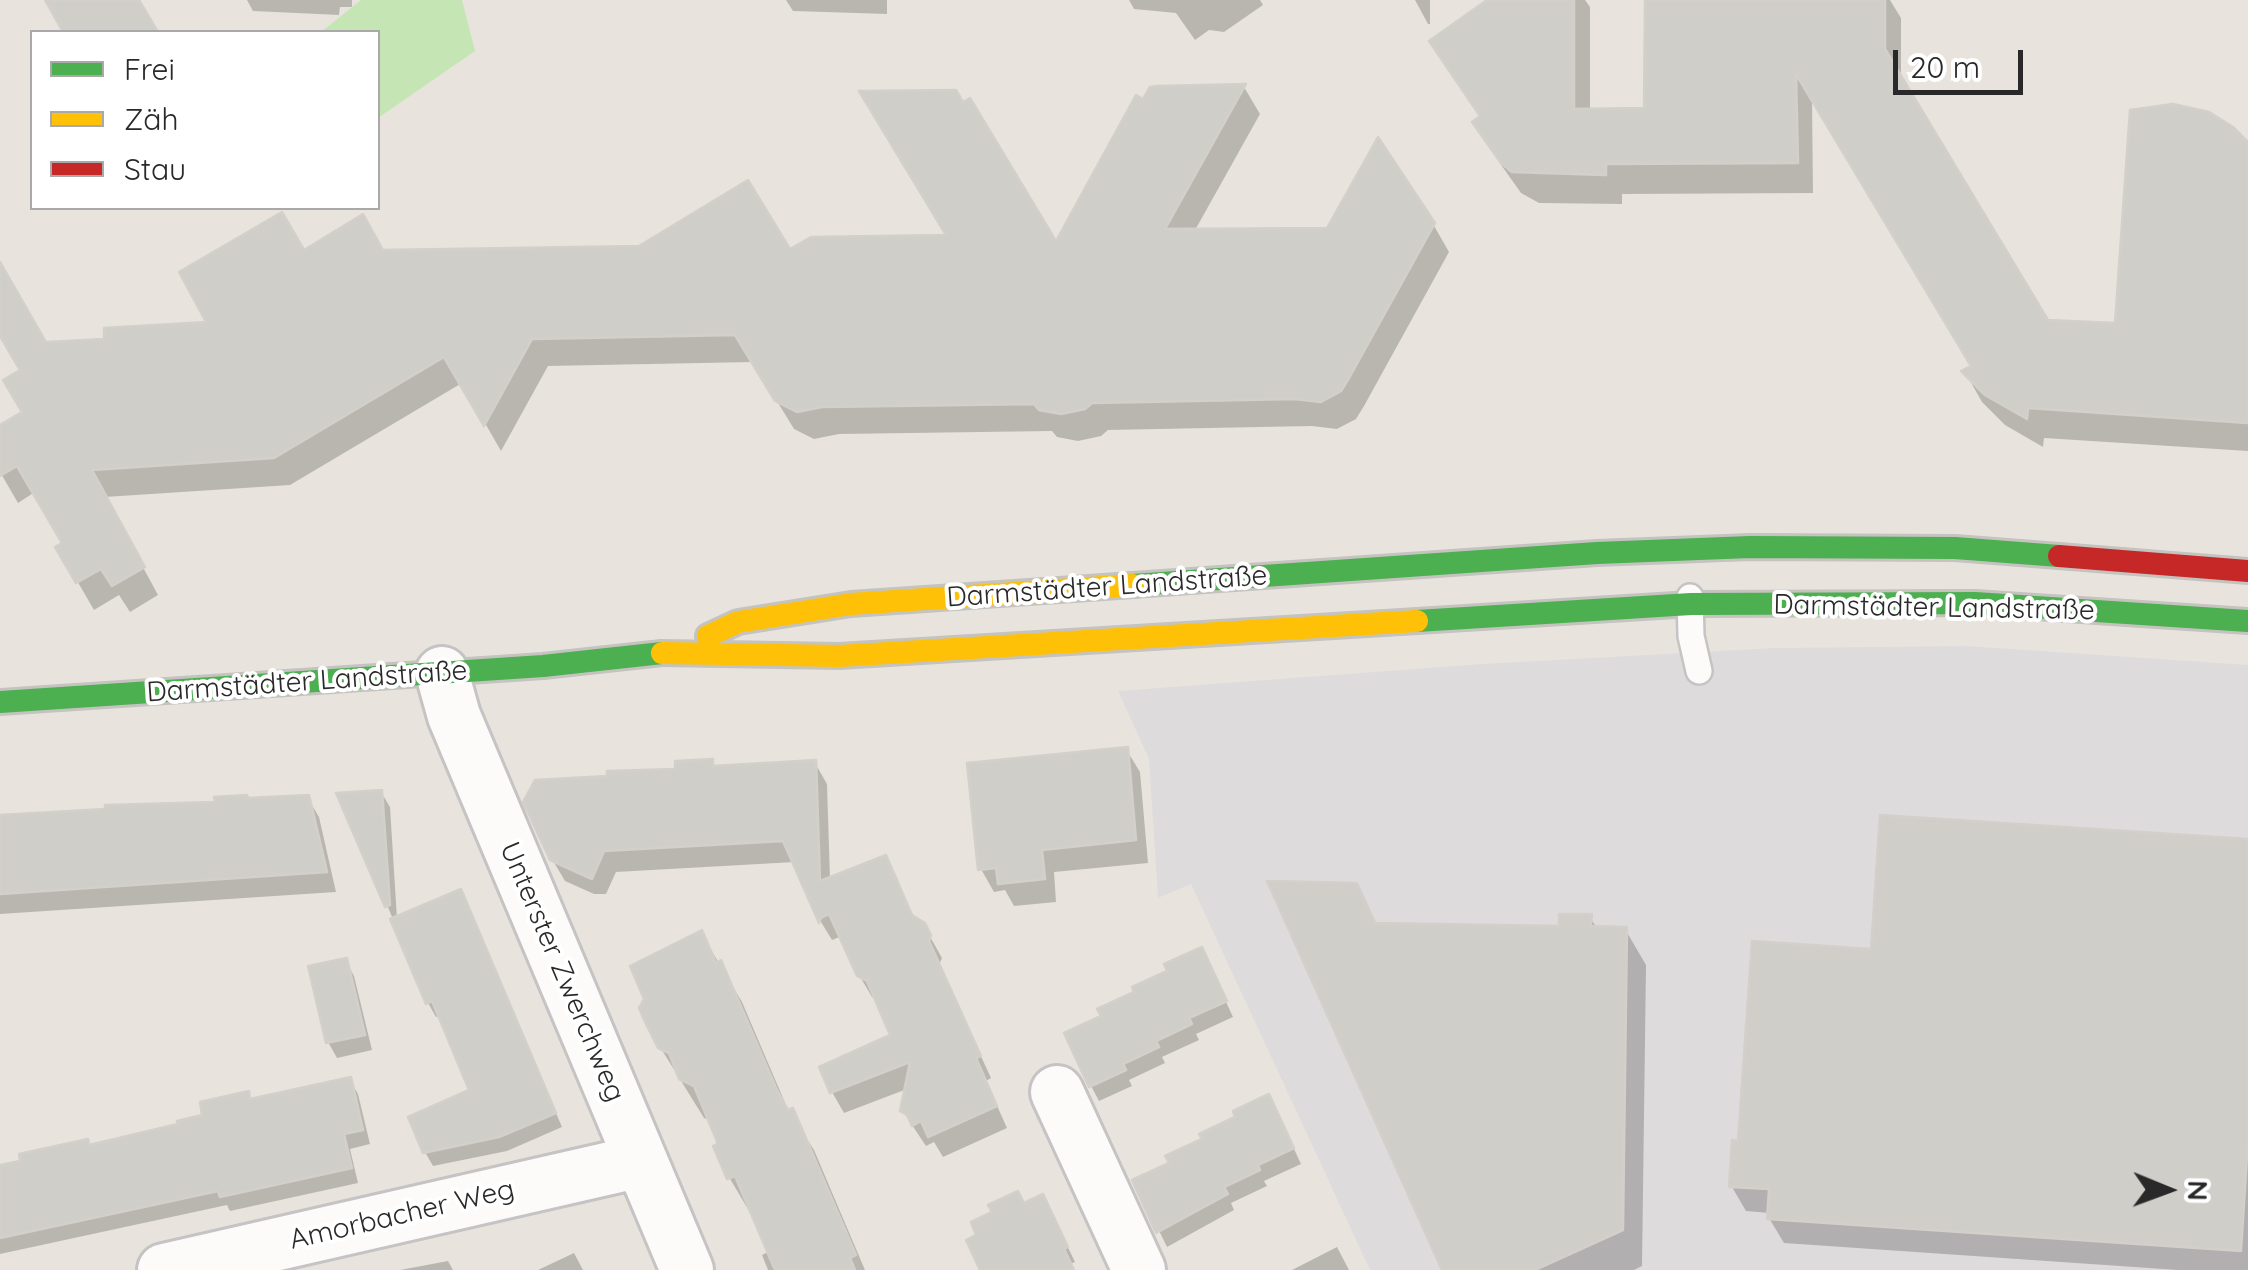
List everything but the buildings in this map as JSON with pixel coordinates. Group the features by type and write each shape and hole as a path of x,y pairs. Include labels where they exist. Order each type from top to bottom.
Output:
{"main road":[{"name":"Darmstädter Landstraße","path":"673,652 738,622 851,604 1548,557 1750,547 1955,548 2248,571"},
{"name":"Darmstädter Landstraße","path":"0,702 591,662 673,652 839,656 1691,604 1976,603 2248,621"}],"street":[{"name":"Unterster Zwerchweg","path":"442,672 454,716 687,1270"},
{"path":"1057,1092 1139,1270"},
{"name":"Amorbacher Weg","path":"184,1268 641,1161"}],"lane":[{"path":"1687,550 1691,636 1699,671"},
{"path":"1500,616 1548,557"}],"shaded area":[{"path":"1966,646 2248,665 2248,1270 1370,1270 1191,884 1158,898 1149,759 1118,691 1482,664 1775,648"}],"green space":[{"path":"361,0 462,0 475,51 380,117 380,30 324,30"}],"traffic: fast":[{"path":"1133,585 1597,553 1750,547 1955,548 2059,556"},
{"path":"1417,621 1691,604 1975,603 2248,621"},
{"path":"0,702 543,666 662,653"}],"traffic: slow":[{"path":"708,636 738,622 851,604 1133,585"},
{"path":"662,653 839,656 1417,621"}],"traffic: jam":[{"path":"2059,556 2248,571"}]}
